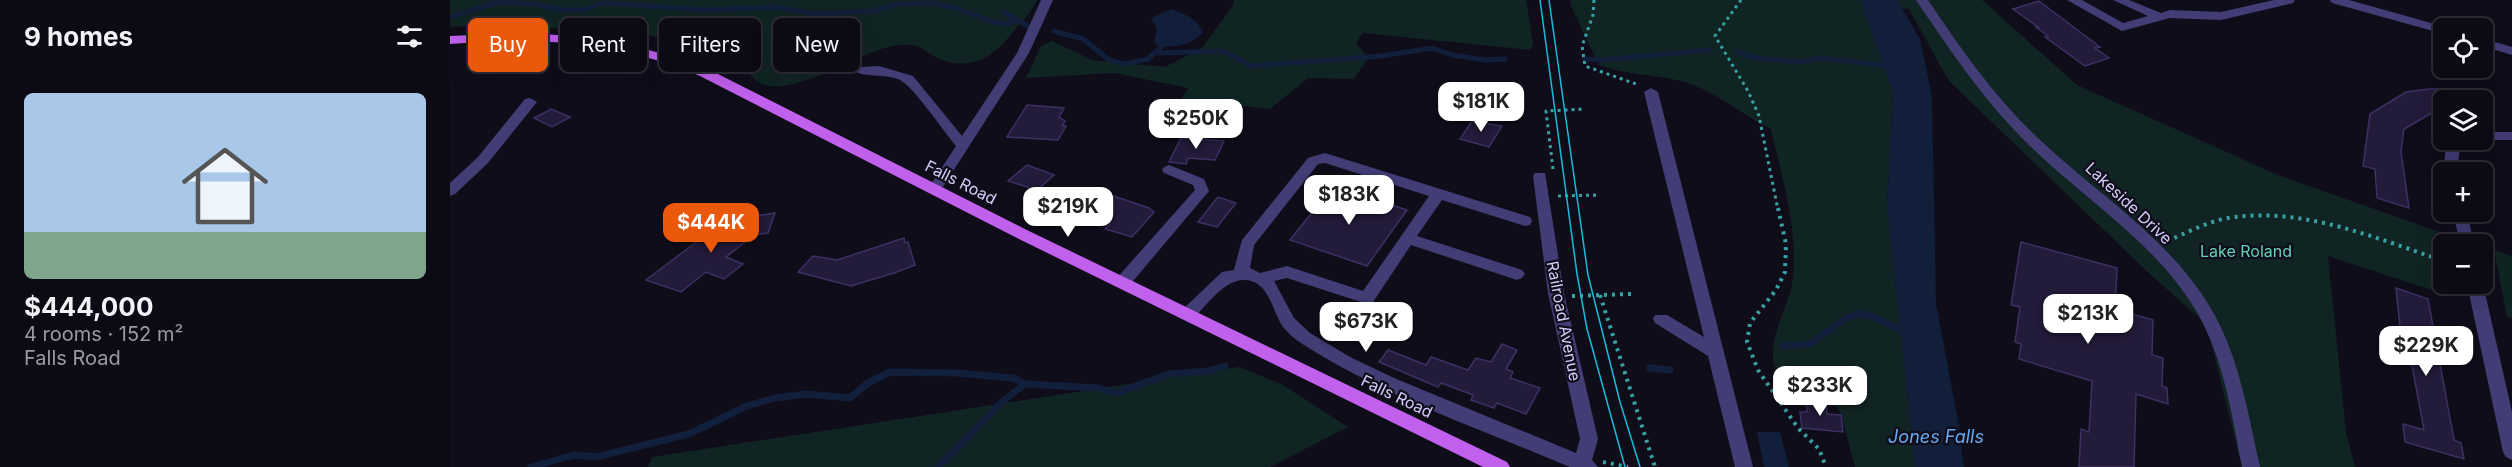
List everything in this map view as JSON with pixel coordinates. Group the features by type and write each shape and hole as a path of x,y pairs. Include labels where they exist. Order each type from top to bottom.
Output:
{"main road":[{"name":"Falls Road","path":"450,40 497,37 559,38 615,43 655,52 705,73 934,190 1493,464"}],"street":[{"path":"934,190 1023,53 1047,0"},
{"name":"Lakeside Drive","path":"1922,0 1967,66 2004,112 2153,247 2194,295 2212,326 2235,394 2251,467"},
{"path":"2073,0 2122,27 2170,14 2221,16 2289,0"},
{"path":"2119,0 2161,17"},
{"path":"2336,0 2433,27"},
{"path":"2493,45 2512,51"},
{"path":"861,71 871,69 900,74 908,79 963,147"},
{"path":"1651,92 1744,467"},
{"path":"450,191 483,160 530,102"},
{"path":"2493,136 2512,136"},
{"path":"1240,273 1247,244 1313,161 1325,158 1525,221"},
{"path":"1122,283 1202,191 1199,183 1169,170"},
{"name":"Railroad Avenue","path":"1547,176 1556,293 1589,439 1584,466"},
{"path":"1261,278 1287,272 1367,298 1438,194"},
{"path":"1408,238 1517,274"},
{"path":"1187,315 1222,280 1240,273 1261,278 1271,286 1288,322 1304,338 1322,349 1388,383 1584,466"},
{"path":"2477,294 2512,452"},
{"path":"1661,319 1717,353"}],"path":[{"path":"1594,0 1593,15 1582,46 1585,66 1633,83"},
{"path":"1741,0 1727,16 1715,36 1718,46 1749,92 1766,137 1776,199 1786,235 1785,272 1777,288 1757,311 1748,327 1746,340 1752,359 1773,393 1798,428 1823,451 1826,467"},
{"path":"1547,176 1546,111 1586,109"},
{"path":"1556,186 1558,207"},
{"path":"1557,196 1599,195"},
{"path":"2153,247 2201,226 2228,218 2286,216 2348,230 2433,257"},
{"path":"1568,285 1569,296 1631,294"},
{"path":"1600,295 1655,467"}],"green space":[{"path":"450,0 1037,0 1029,13 997,49 979,60 960,64 934,57 917,46 908,45 881,49 860,57 860,18 773,18 773,72 828,72 790,85 772,86 758,82 750,72 761,72 761,18 659,18 659,37 647,36 647,18 560,18 560,28 550,28 548,28 548,18 468,18 468,26 450,27"},
{"path":"1234,0 1526,0 1533,44 1530,50 1363,33 1356,43 1368,58 1354,79 1308,78 1270,109 1199,101 1183,123 1163,132 1188,88 1115,73 1026,78 1041,46 1052,41 1092,60 1165,67 1202,48 1232,7"},
{"name":"Lake Roland","path":"1570,0 1982,0 2077,85 2280,176 2440,232 2440,234 2433,234 2433,290 2328,256 2346,432 2355,467 2242,467 2211,342 2202,320 2153,277 1949,81 1909,9 1863,7 1893,93 1887,205 1915,467 1855,467 1841,414 1830,397 1800,392 1786,385 1777,375 1774,363 1775,338 1791,290 1794,259 1788,203 1771,129 1693,85 1599,65"},
{"path":"2494,250 2512,256 2512,318 2507,316"},
{"path":"1239,367 1281,384 1348,427 1270,467 648,467 652,457"}],"water":[{"name":"Jones Falls","path":"1860,0 1897,0 1920,39 1932,97 1936,304 1958,421 1964,467 1915,467 1887,205 1893,93"},
{"path":"1171,9 1195,21 1203,33 1182,45 1157,45 1154,41 1157,29 1151,18"},
{"path":"1757,432 1780,432 1789,467 1764,467"}],"building":[{"path":"2039,1 2100,47 2095,48 2109,58 2085,66 2045,37 2048,36 2013,9"},
{"path":"2444,89 2433,90 2433,112 2404,129 2401,152 2409,208 2377,198 2375,169 2363,166 2370,114 2406,92"},
{"path":"1027,105 1064,108 1059,117 1065,121 1062,126 1066,126 1058,140 1007,137"},
{"path":"551,109 570,117 552,127 534,118"},
{"path":"1472,121 1502,126 1489,147 1460,139"},
{"path":"1181,138 1224,141 1215,160 1188,158 1186,164 1169,162"},
{"path":"1027,165 1054,175 1037,190 1008,181"},
{"path":"1333,186 1407,210 1367,266 1290,240"},
{"path":"1090,188 1149,208 1154,212 1132,237 1105,229 1110,224 1069,208"},
{"path":"1218,197 1236,203 1217,227 1198,222"},
{"path":"775,213 768,233 754,235 726,257 743,264 724,279 706,272 681,292 646,280 703,237 710,240 741,218"},
{"path":"904,238 905,243 908,242 915,265 894,273 851,286 798,272 813,256 837,260"},
{"path":"2021,242 2117,268 2115,309 2153,320 2152,355 2163,358 2162,386 2167,388 2168,404 2136,394 2134,467 2079,467 2081,429 2089,432 2092,381 2019,359 2021,344 2015,342 2020,307 2011,305"},
{"path":"2396,288 2428,299 2454,440 2461,443 2464,459 2405,442 2403,424 2424,430 2407,339 2401,337"},
{"path":"1502,344 1517,350 1506,369 1513,372 1510,378 1540,388 1526,414 1497,403 1494,408 1471,400 1473,395 1441,383 1438,387 1379,362 1388,350 1426,365 1431,357 1468,370 1476,358 1491,362"},
{"path":"1806,398 1826,399 1827,414 1841,415 1843,432 1802,428 1800,412 1807,412"}],"waterway":[{"path":"450,17 498,2 536,4 562,10 583,10 603,3 707,10 776,7 816,14 873,11 899,4 933,3 959,9 993,22 1005,24 1016,21"},
{"path":"1003,12 1028,26"},
{"path":"1054,31 1083,39 1108,59 1123,64 1148,59 1162,46"},
{"path":"1159,53 1223,51 1252,66 1381,56 1432,48 1452,55 1485,60 1505,59"},
{"path":"1585,59 1601,60 1710,50"},
{"path":"1737,52 1757,58 1799,62 1819,58 1890,66"},
{"path":"1782,346 1810,344 1845,319 1860,313 1872,316 1910,335"},
{"path":"1025,384 1099,388 1116,393 1169,374 1208,371 1225,366"},
{"path":"1650,368 1670,370"},
{"path":"531,467 574,455 596,457 689,434 747,406 775,398 806,394 850,398 868,383 890,372 956,373 1013,378 1025,384"},
{"path":"938,467 1004,400 1025,384"}],"tram line":[{"path":"1540,0 1577,274 1587,329 1625,467"},
{"path":"1549,0 1588,275 1620,402 1640,467"}]}
